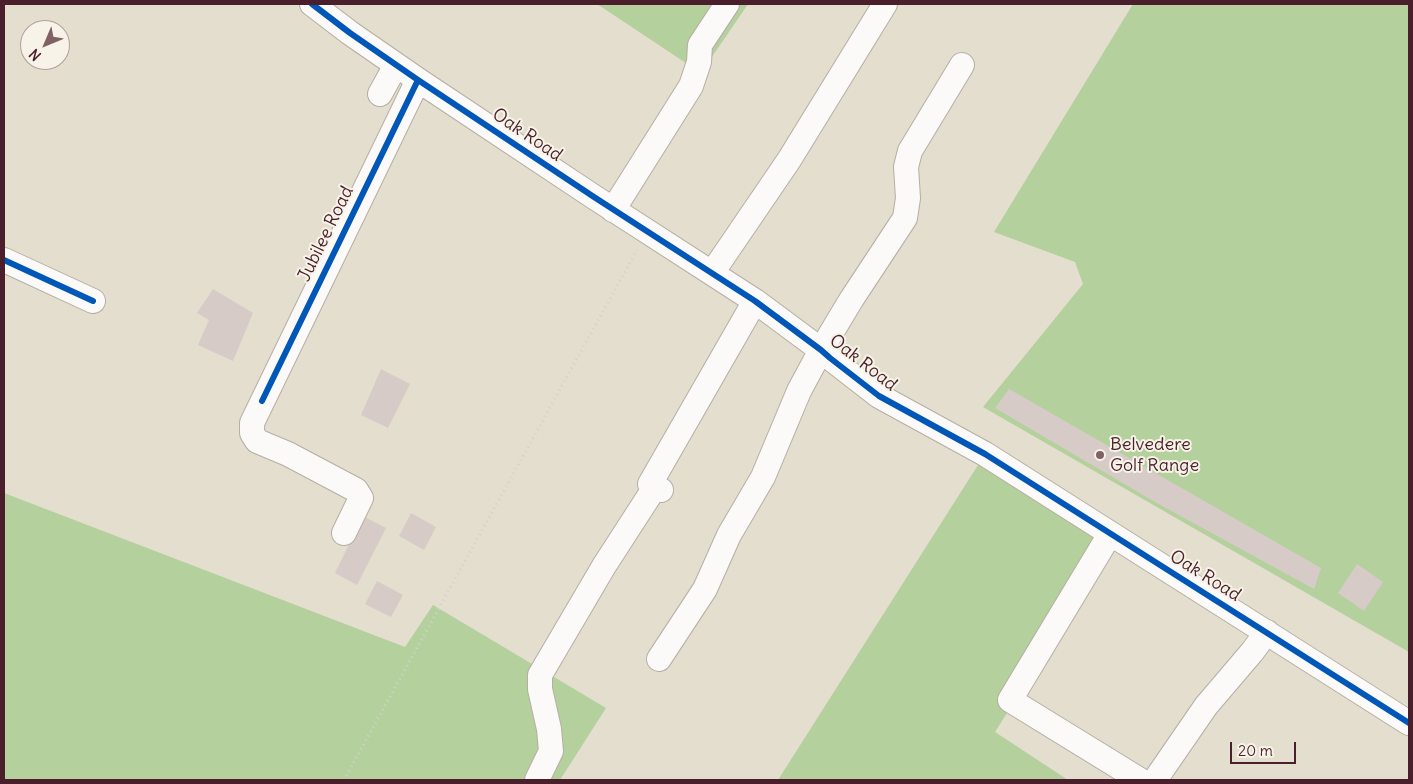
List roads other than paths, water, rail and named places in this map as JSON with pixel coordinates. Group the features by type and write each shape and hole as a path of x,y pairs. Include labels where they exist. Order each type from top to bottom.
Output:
{"street":[{"name":"Oak Road","path":"312,4 418,80 613,210 755,301 879,396 986,454 1409,723"},
{"path":"613,210 691,86 699,62 700,44 727,4"},
{"path":"712,273 779,177 885,4"},
{"path":"380,94 396,65"},
{"path":"659,659 705,589 729,535 763,478 799,391 821,350 850,300 905,218 908,198 906,167 910,152 962,65"},
{"name":"Jubilee Road","path":"344,533 361,498 356,490 288,454 257,441 252,433 252,423 418,80"},
{"path":"4,260 93,301"},
{"path":"537,780 551,751 550,729 540,688 540,675 604,566 658,488 650,484 755,301"},
{"path":"1110,534 1010,700 1140,780"},
{"path":"1155,780 1206,706 1267,632"}],"place":[{"name":"Belvedere Golf Range","path":"1100,455"}]}
